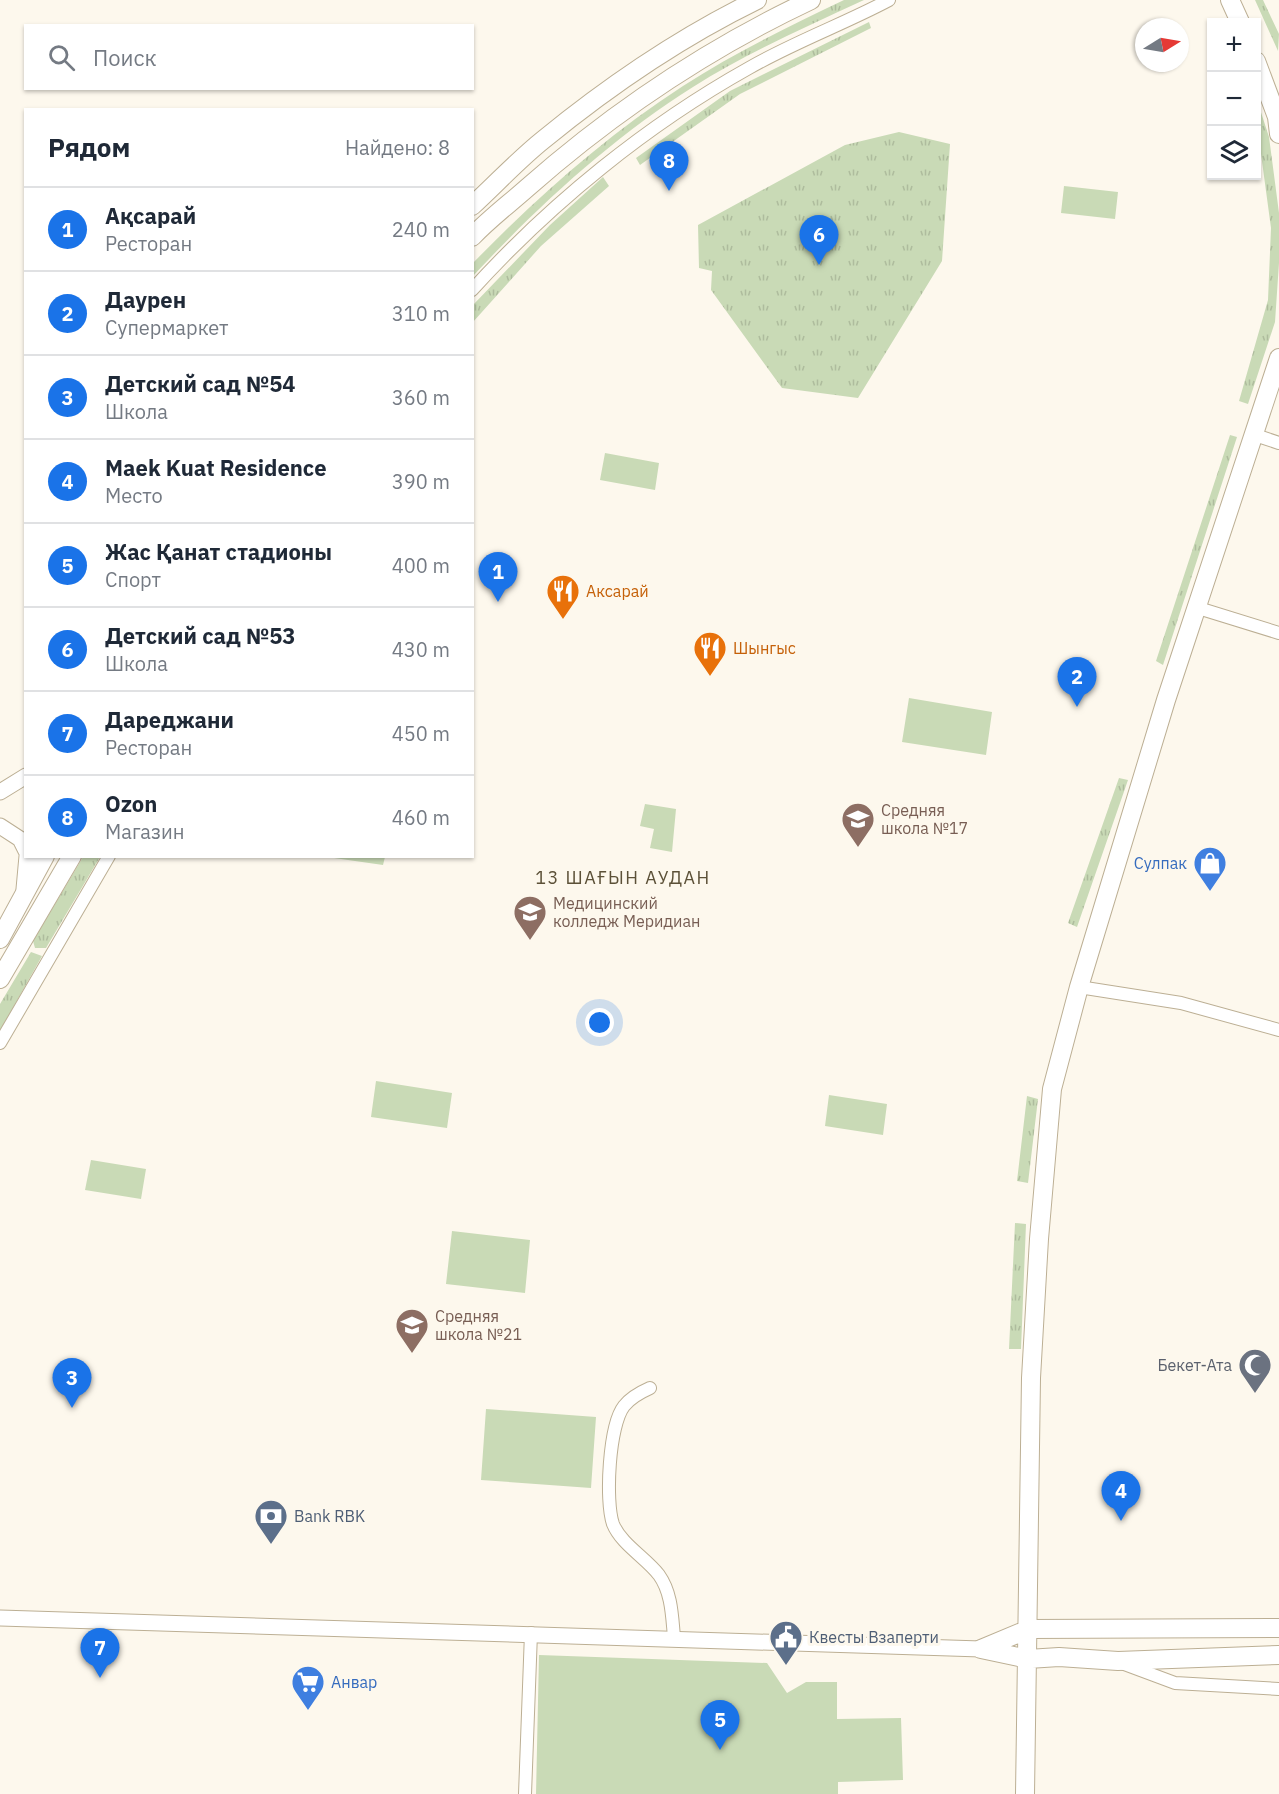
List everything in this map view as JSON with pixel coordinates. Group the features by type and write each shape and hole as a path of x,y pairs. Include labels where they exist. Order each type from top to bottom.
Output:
{"main road":[{"path":"474,204 542,141 626,76 698,32 757,0"},
{"path":"474,235 558,160 678,72 748,30 811,0"},
{"path":"1230,0 1238,18"},
{"path":"1261,72 1278,122"},
{"path":"1025,1794 1031,1378 1038,1239 1052,1089 1079,987 1195,607 1255,435 1279,358"},
{"path":"0,939 44,858"},
{"path":"0,979 71,858"},
{"path":"981,1649 1029,1629 1279,1628"},
{"path":"981,1649 1028,1659 1059,1657 1118,1661 1279,1654"}],"street":[{"path":"474,288 499,261 586,181 655,127 750,67 889,0"},
{"path":"1255,435 1279,442"},
{"path":"1195,607 1279,633"},
{"path":"0,792 24,777"},
{"path":"0,826 20,839 24,847"},
{"path":"21,901 27,858"},
{"path":"0,1043 108,858"},
{"path":"1079,987 1181,1003 1279,1030"},
{"path":"650,1388 637,1394 623,1407 613,1434 611,1510 614,1525 659,1575 666,1587 674,1637"},
{"path":"0,1617 674,1637 981,1649"},
{"path":"525,1794 531,1633"},
{"path":"1118,1661 1174,1683 1279,1689"}],"green space":[{"path":"844,0 864,0 734,63 663,107 577,174 523,224 474,275 474,262 497,238 573,168 627,125 722,62"},
{"path":"1255,0 1263,0 1279,34 1278,51"},
{"path":"869,22 871,28 740,94 640,165 636,158 730,91"},
{"path":"1261,112 1269,137 1279,213 1279,263 1275,322 1248,404 1239,401 1268,300 1271,228 1261,154"},
{"path":"899,132 950,144 942,261 858,398 782,388 711,290 712,271 699,268 698,225 845,145"},
{"path":"603,177 609,186 541,246 474,321 474,304 550,225"},
{"path":"1064,186 1118,192 1115,219 1061,213"},
{"path":"1230,435 1237,437 1163,665 1156,661"},
{"path":"605,453 659,463 655,490 600,480"},
{"path":"909,698 992,712 986,755 902,742"},
{"path":"1119,778 1128,780 1077,927 1068,923"},
{"path":"645,804 676,809 672,852 650,848 654,829 640,826"},
{"path":"82,858 99,858 46,948 35,948 33,941"},
{"path":"334,858 385,858 383,865"},
{"path":"31,952 42,956 0,1031 0,1004"},
{"path":"376,1081 452,1093 447,1128 371,1117"},
{"path":"829,1095 887,1104 883,1135 825,1126"},
{"path":"1027,1096 1038,1099 1028,1183 1017,1181"},
{"path":"91,1160 146,1169 141,1199 85,1190"},
{"path":"1015,1223 1026,1224 1021,1349 1009,1349"},
{"path":"452,1231 530,1240 525,1293 446,1284"},
{"path":"486,1409 596,1417 591,1488 481,1480"},
{"path":"539,1655 767,1663 787,1693 806,1682 837,1682 837,1719 901,1718 903,1780 838,1782 838,1794 536,1794"}],"place":[{"name":"Ozon","path":"669,191"},
{"name":"Детский сад №53","path":"819,265"},
{"name":"Ақсарай","path":"498,602"},
{"name":"Аксарай","path":"563,620"},
{"name":"Шынгыс","path":"710,677"},
{"name":"Даурен","path":"1077,707"},
{"name":"Средняя школа №17","path":"858,848"},
{"name":"Сулпак","path":"1210,892"},
{"name":"Медицинский колледж Меридиан","path":"530,941"},
{"name":"Средняя школа №21","path":"412,1354"},
{"name":"Бекет-Ата","path":"1255,1394"},
{"name":"Детский сад №54","path":"72,1408"},
{"name":"Maek Kuat Residence","path":"1121,1521"},
{"name":"Bank RBK","path":"271,1545"},
{"name":"Квесты Взаперти","path":"786,1666"},
{"name":"Дареджани","path":"100,1678"},
{"name":"Анвар","path":"308,1711"},
{"name":"Жас Қанат стадионы","path":"720,1750"}],"district":[{"name":"13 ШАҒЫН АУДАН","path":"623,878"}]}
